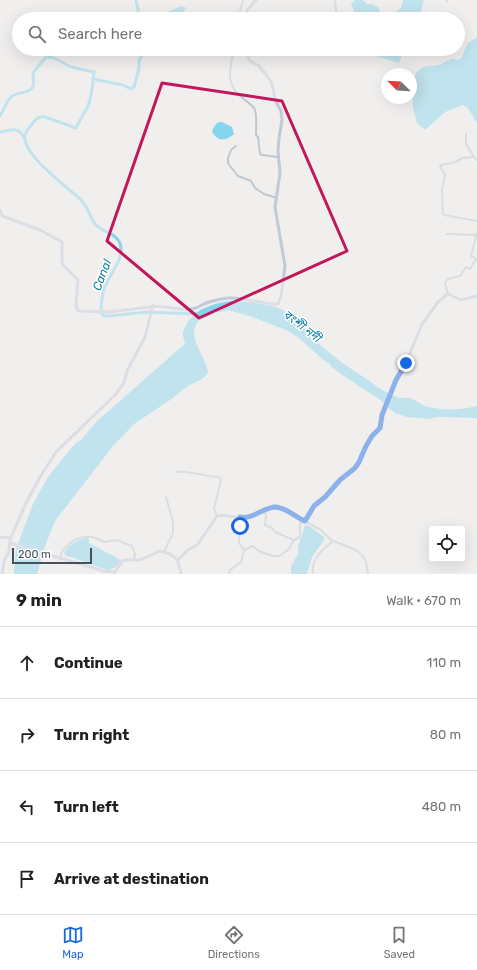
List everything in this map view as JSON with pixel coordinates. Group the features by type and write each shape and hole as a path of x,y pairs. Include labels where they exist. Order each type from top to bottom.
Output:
{"street":[{"path":"240,12 243,0"},
{"path":"246,12 256,0"},
{"path":"335,0 336,12"},
{"path":"233,56 229,78 231,86 238,96 253,106 255,110 256,135 258,137 260,154 278,157"},
{"path":"0,210 1,216 40,230 62,242 62,262 78,280 76,307 79,311 109,312 149,307 153,305 169,308 192,309 213,301 227,298 243,298 278,304 281,296 285,266 275,207 280,173 278,157 279,130 282,120 281,112 276,102 271,81 258,66 250,61 248,56"},
{"path":"466,134 466,144 477,160"},
{"path":"236,146 231,150 228,158 228,163 230,166 238,176 251,181 255,188 264,194 277,198"},
{"path":"474,157 463,158 453,163 443,164 440,168 444,172 445,176 442,189 442,214 477,221"},
{"path":"447,234 477,234 472,256 477,259 470,269 466,268 460,276 448,279 445,284 448,294 461,300 477,295"},
{"path":"229,574 230,570 241,562 244,550 252,546 261,552 274,556 279,556 288,550 294,540 301,534 300,523 305,521 314,506 325,497 340,480 355,468 372,436 380,428 382,415 398,375 406,363 422,324 438,302 448,294"},
{"path":"2,574 4,561 9,551 11,538 26,503 56,452 115,395 124,383 127,371 140,350 145,337 153,305"},
{"path":"176,472 184,471 208,477 219,477 221,480 214,509 216,516 198,544 188,550 178,560"},
{"path":"164,552 173,533 173,522 166,497"},
{"path":"216,516 226,515 245,518 265,510 276,507 281,508 321,530 333,541 356,550 362,555 366,562 368,574"},
{"path":"265,510 265,525 272,528 275,532 294,540"},
{"path":"240,517 239,543 244,550"},
{"path":"0,537 11,538"},
{"path":"61,558 61,554 64,549 76,539 92,537 106,542 116,540 132,546 134,561"},
{"path":"313,574 312,569 318,555 333,541"},
{"path":"10,543 102,571 115,573 123,560 140,560 157,552 164,552 178,560 181,574"},
{"path":"0,560 4,561"}],"highlighted area":[{"path":"162,83 282,101 347,251 199,318 107,241"}],"water":[{"path":"355,0 363,0 367,4 372,4 379,8 380,12 355,12 351,4"},
{"path":"403,0 424,0 421,12 396,12 401,8"},
{"path":"181,6 185,7 186,9 183,12 168,12"},
{"path":"477,37 477,123 468,108 463,105 445,112 425,130 417,123 413,108 413,104 417,104 417,72 422,67 439,65 453,58 457,60 462,56 465,56 465,49 468,43"},
{"path":"376,56 402,56 399,63"},
{"path":"219,122 232,127 234,134 225,139 217,138 212,132 214,126"},
{"path":"230,301 263,304 286,311 331,354 389,394 398,398 415,400 425,406 438,409 458,409 477,406 477,418 438,417 427,419 406,417 395,413 379,399 353,382 339,369 322,359 299,338 288,331 253,317 228,310 215,313 198,321 194,334 195,340 207,366 208,373 202,379 188,386 134,424 113,446 55,521 45,546 37,574 14,574 16,549 33,504 48,477 68,452 82,439 97,421 188,341 188,323 192,317 205,308"},
{"path":"305,525 309,526 324,537 324,540 312,557 307,574 291,574 291,566 298,554 298,547"},
{"path":"86,538 89,539 89,543 121,560 119,564 114,568 107,570 65,555 64,552 71,545 76,541"}],"waterway":[{"path":"136,0 139,12"},
{"path":"93,79 123,85 131,89 134,87 139,69 139,61 142,56"},
{"name":"Canal","path":"0,116 11,97 32,89 33,73 45,58 54,58 71,67 94,72 88,106 76,128 45,117 40,117 26,132 26,144 38,161 82,201 96,225 115,237 120,243 121,249 116,267 106,283 103,292 101,313 104,316 147,312 197,314"},
{"name":"Canal","path":"0,132 16,130 24,137"},
{"name":"বংশী নদী","path":"188,346 185,333 190,323"},
{"name":"বংশী নদী","path":"333,365 351,378"}],"route":[{"path":"240,526 240,517 245,518 276,507 287,510 294,516 305,521 314,506 319,503 345,475 355,468 359,462 372,436 380,428 382,415 398,375 406,363"}]}
